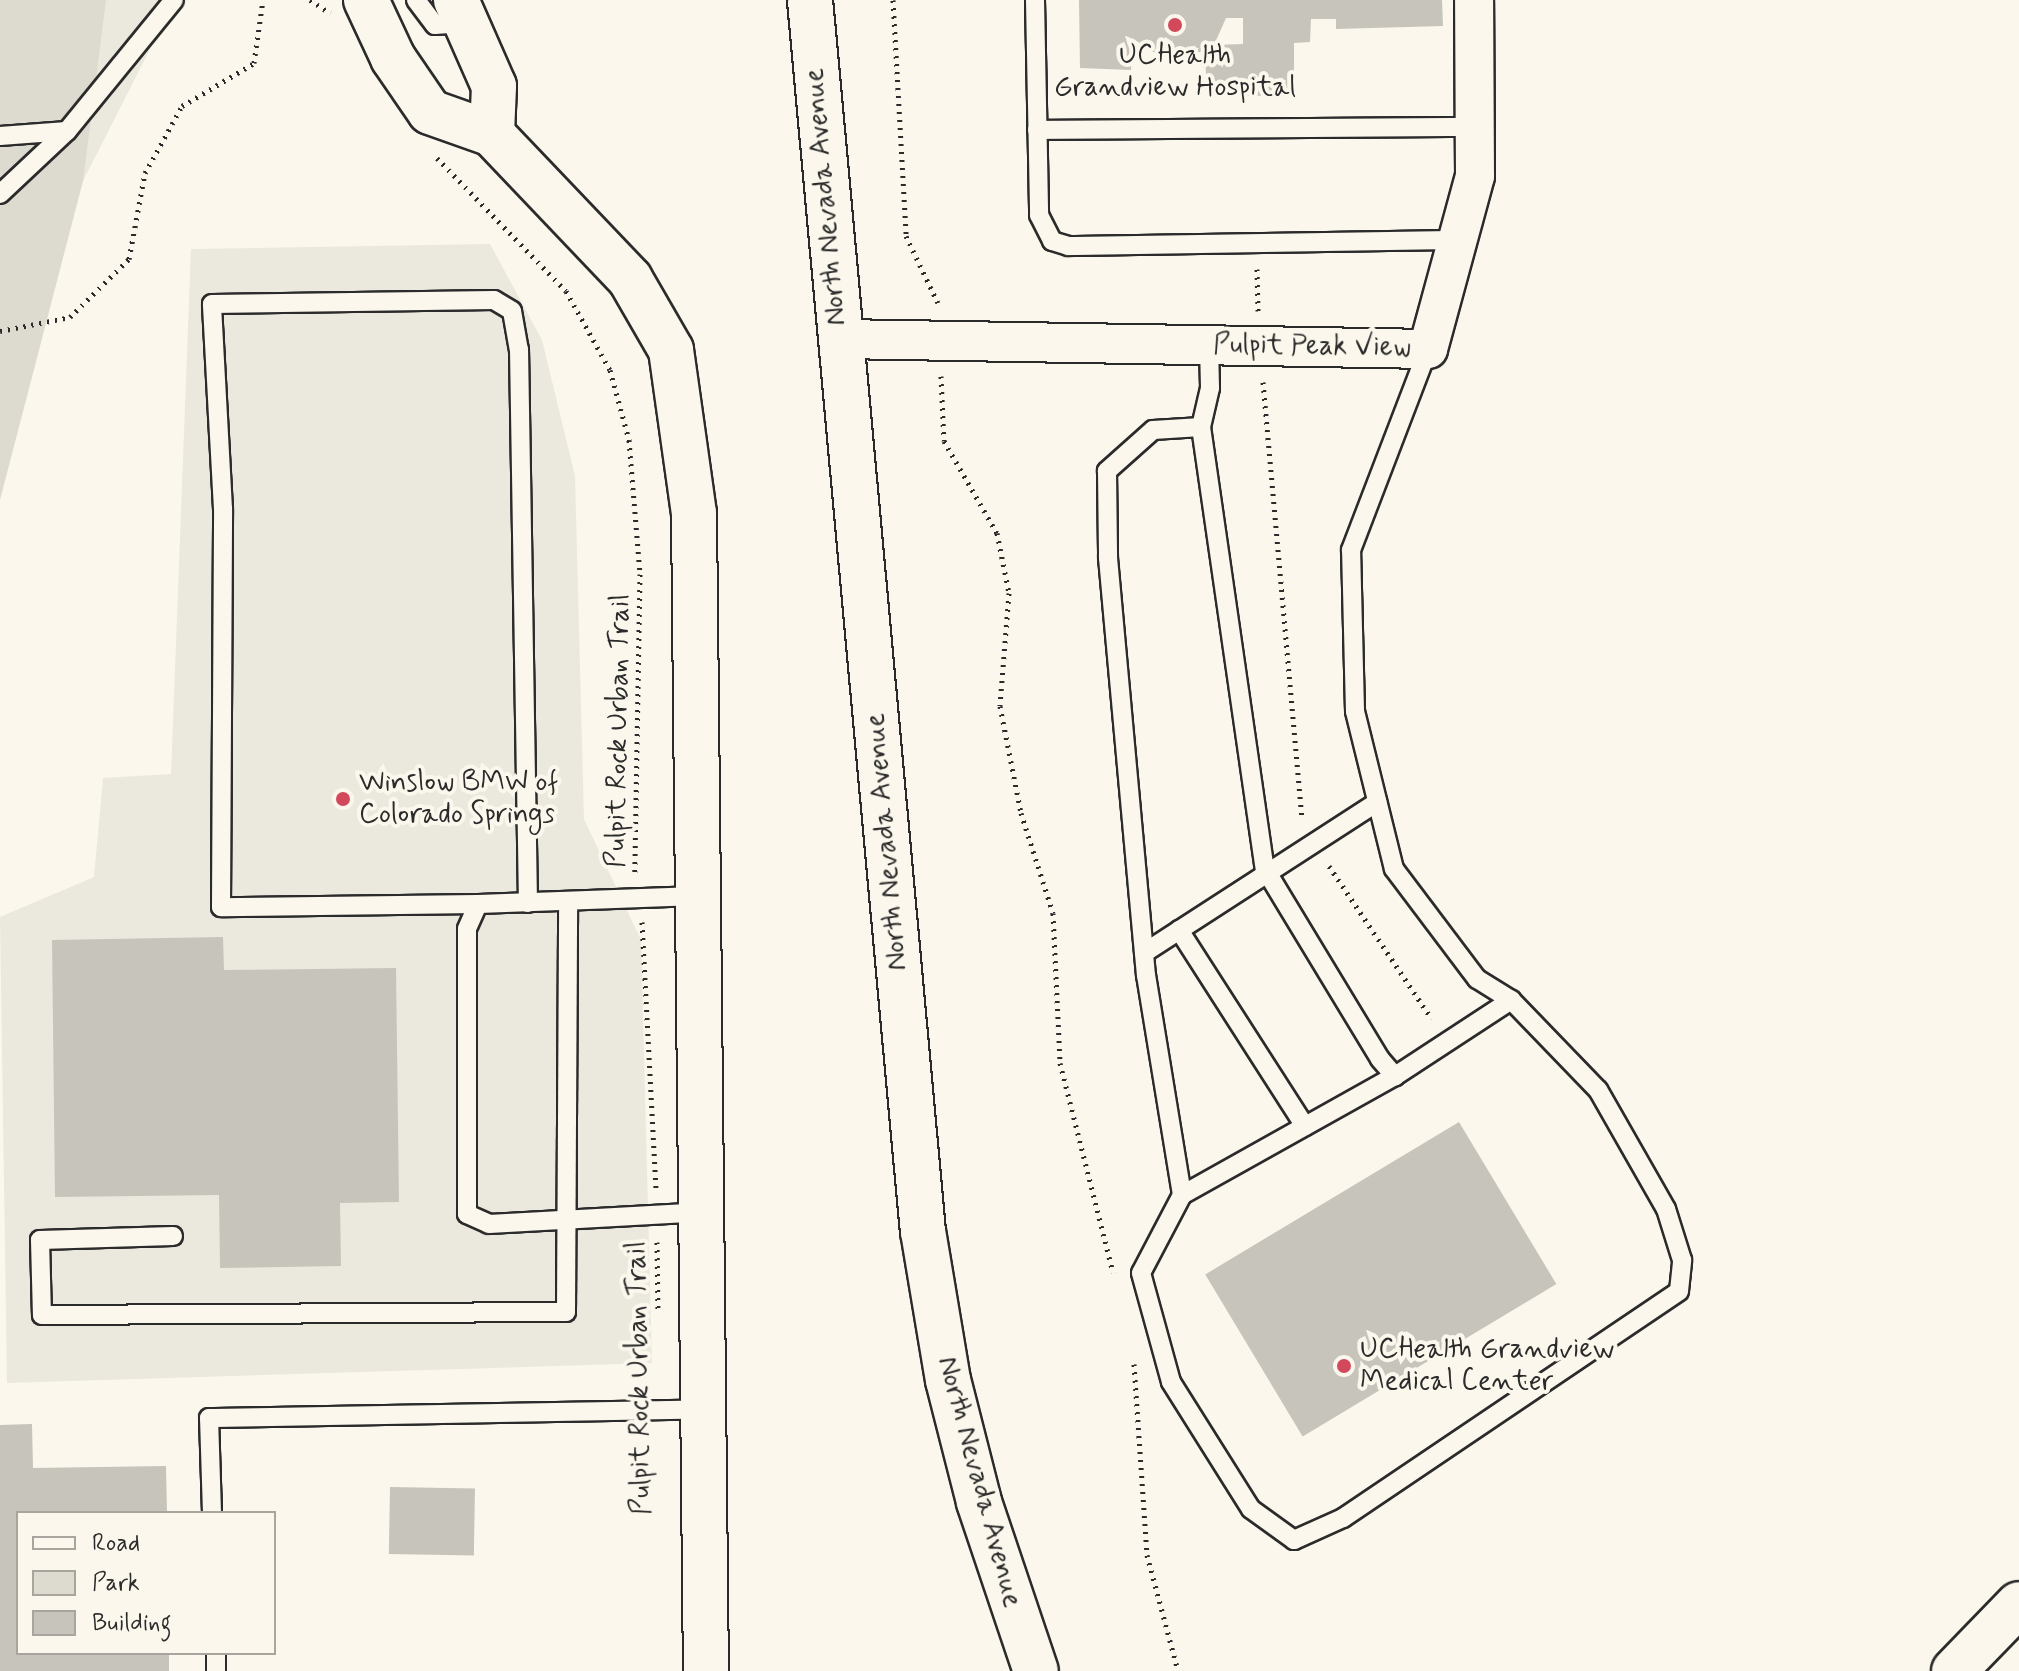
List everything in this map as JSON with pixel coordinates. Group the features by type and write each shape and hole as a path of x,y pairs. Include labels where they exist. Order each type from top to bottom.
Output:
{"main road":[{"name":"North Nevada Avenue","path":"810,0 923,1231 952,1396 1002,1576 1036,1671"},
{"path":"352,9 393,58 430,112 492,134 630,279 671,350 694,513 706,1671"},
{"path":"460,12 494,86 492,134"},
{"path":"1963,1662 2019,1604"}],"street":[{"name":"Pulpit Peak View","path":"840,339 1428,349 1475,176 1474,0"}],"lane":[{"path":"0,194 67,131 174,0"},
{"path":"416,0 435,25 460,12"},
{"path":"1035,0 1039,215 1052,241 1068,246 1458,240"},
{"path":"1037,130 1476,127"},
{"path":"0,136 67,131"},
{"path":"528,903 519,349 512,311 494,300 212,304 223,509 221,907 528,903 698,896"},
{"path":"1209,346 1210,388 1201,427 1268,872 1380,1059 1395,1076"},
{"path":"1428,349 1351,550 1355,711 1394,869 1477,979 1511,1000 1598,1090 1666,1209 1682,1260 1679,1291 1343,1518 1294,1540 1251,1509 1171,1382 1141,1273 1182,1195 1395,1076 1511,1000"},
{"path":"1182,1195 1144,953 1108,558 1107,471 1153,430 1201,427"},
{"path":"1144,953 1377,802"},
{"path":"173,1236 40,1240 42,1315 566,1312 568,901"},
{"path":"478,904 467,929 467,1214 489,1224 701,1212"},
{"path":"1179,930 1305,1126"},
{"path":"212,1511 209,1418 703,1409"}],"path":[{"path":"0,331 70,317 129,259 145,173 182,106 254,63 263,0"},
{"path":"310,0 352,9"},
{"path":"893,0 906,236 934,285 942,341 944,441 997,533 1009,593 1000,706 1021,813 1053,913 1060,1063 1113,1276"},
{"name":"Pulpit Rock Urban Trail","path":"430,152 566,291 610,370 629,440 640,574 633,845 639,898 657,1215 659,1327"},
{"path":"1255,243 1259,324"},
{"path":"1261,368 1303,823"},
{"path":"1329,866 1433,1020"},
{"path":"1132,1352 1147,1555 1178,1671"}],"shaded area":[{"path":"0,0 175,0 83,181 0,192"},
{"name":"Winslow BMW of Colorado Springs","path":"490,244 542,340 575,476 584,819 641,940 652,1363 7,1383 0,917 94,877 103,778 171,774 191,249"}],"green space":[{"path":"0,0 106,0 83,181 0,500"}],"building":[{"path":"1079,0 1442,0 1443,26 1336,29 1336,19 1311,19 1310,42 1294,43 1294,95 1207,97 1205,51 1164,59 1132,38 1131,70 1080,68","holes":["1226,18 1243,18 1243,44 1214,45"]},
{"path":"223,937 224,970 396,968 399,1202 340,1203 341,1266 220,1268 219,1195 55,1197 52,940"},
{"name":"UCHealth Grandview Medical Center","path":"1459,1122 1556,1284 1303,1436 1205,1274"},
{"path":"32,1424 33,1468 166,1466 167,1511 16,1511 16,1655 169,1655 169,1671 0,1671 0,1425"},
{"path":"390,1487 475,1488 474,1555 389,1554"}],"place":[{"name":"UCHealth Grandview Hospital","path":"1175,25"},
{"name":"Winslow BMW of Colorado Springs","path":"343,799"},
{"name":"UCHealth Grandview Medical Center","path":"1344,1366"}]}
